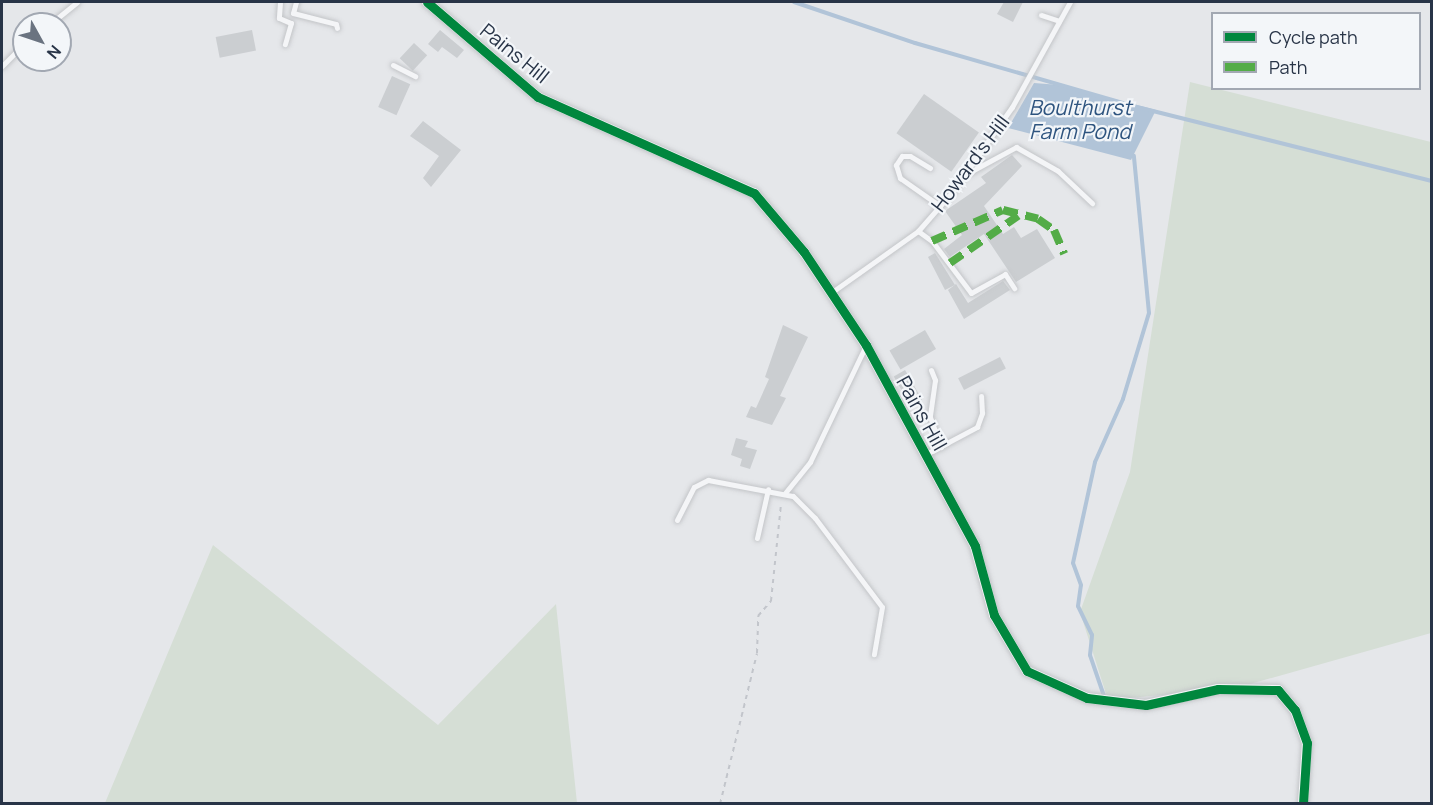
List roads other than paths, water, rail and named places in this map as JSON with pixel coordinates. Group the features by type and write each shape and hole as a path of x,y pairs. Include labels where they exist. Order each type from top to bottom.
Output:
{"street":[{"name":"Pains Hill","path":"427,2 538,97 754,193 832,292 866,345 975,546 994,615 1027,671 1087,698 1146,705 1218,689 1278,690 1295,710 1307,743 1303,804"}],"lane":[{"path":"65,12 77,2"},
{"path":"280,2 279,18 291,23 285,44"},
{"path":"296,2 293,13 336,24 338,28"},
{"name":"Howard's Hill","path":"832,292 918,231 940,206 964,176 1024,88 1070,2"},
{"path":"1041,15 1059,21"},
{"path":"393,65 415,76"},
{"path":"964,176 1016,147 1058,171 1092,203"},
{"path":"930,168 910,156 902,156 896,165 900,178 940,206"},
{"path":"918,231 932,241 971,293 1005,274 1014,288"},
{"path":"785,494 810,462 866,345"},
{"path":"931,370 935,390 930,417 941,447"},
{"path":"924,455 977,427 982,413 981,396"},
{"path":"677,520 694,486 708,480 768,489 785,494 815,518 882,607 874,654"},
{"path":"757,538 768,489"}],"water":[{"name":"Boulthurst Farm Pond","path":"1034,83 1060,85 1156,110 1131,160 1008,128"}],"waterway":[{"path":"794,2 915,43 1133,106 1432,181"},
{"path":"1104,696 1090,655 1092,635 1078,606 1081,585 1073,563 1095,462 1123,399 1149,313 1134,156"}]}
